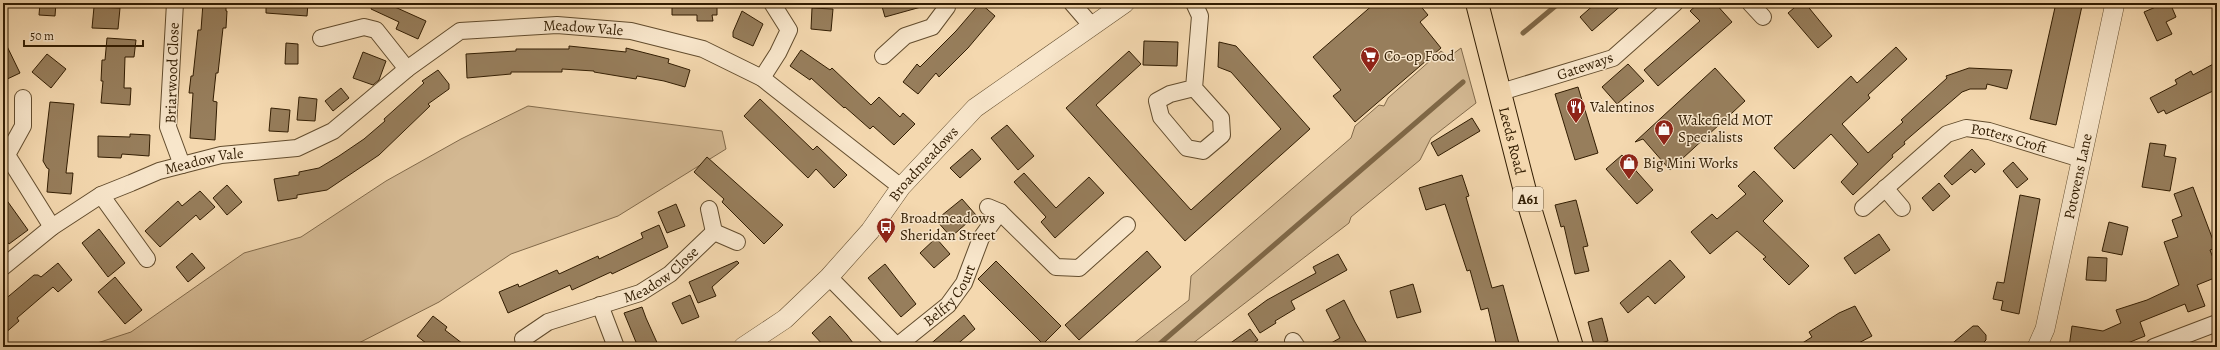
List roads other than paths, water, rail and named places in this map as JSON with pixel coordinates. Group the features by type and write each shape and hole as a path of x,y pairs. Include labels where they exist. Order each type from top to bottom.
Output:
{"main road":[{"name":"Leeds Road","path":"1478,3 1526,195 1572,347"}],"street":[{"name":"Briarwood Close","path":"175,3 168,127 182,165"},
{"path":"762,78 778,53 789,30 772,3"},
{"path":"883,56 905,36 932,27 947,7 946,3"},
{"path":"1072,3 1091,25"},
{"name":"Broadmeadows","path":"743,347 785,319 829,277 870,231 901,187 975,108 1091,25 1125,3"},
{"path":"1194,3 1200,16 1194,88"},
{"name":"Gateways","path":"1501,92 1613,58 1675,3"},
{"path":"1750,3 1763,17"},
{"name":"Potovens Lane","path":"2036,347 2045,329 2115,3"},
{"name":"Meadow Vale","path":"3,267 52,227 101,195 159,172 182,165 221,155 298,148 333,131 407,69 460,31 557,25 631,31 703,49 762,78 901,187"},
{"path":"321,38 364,27 376,30 407,69"},
{"path":"23,98 23,126 5,155 52,227"},
{"name":"Potters Croft","path":"1863,208 1947,134 1966,128 1989,132 2081,159"},
{"path":"1885,188 1902,208"},
{"path":"101,195 147,259"},
{"name":"Belfry Court","path":"898,347 948,306 964,283 994,209 1056,267 1079,268 1127,225"},
{"path":"708,210 714,232 737,242"},
{"name":"Meadow Close","path":"523,339 548,322 640,293 670,274 714,232"},
{"path":"829,277 898,347"},
{"path":"600,305 616,347"},
{"path":"2154,347 2217,323"}],"waterway":[{"path":"1523,33 1559,3"},
{"path":"1156,347 1463,82"}],"place":[{"name":"Co-op Food","path":"1370,73"},
{"name":"Valentinos","path":"1576,124"},
{"name":"Wakefield MOT Specialists","path":"1664,146"},
{"name":"Big Mini Works","path":"1629,180"},
{"name":"Broadmeadows Sheridan Street","path":"886,244"}]}
